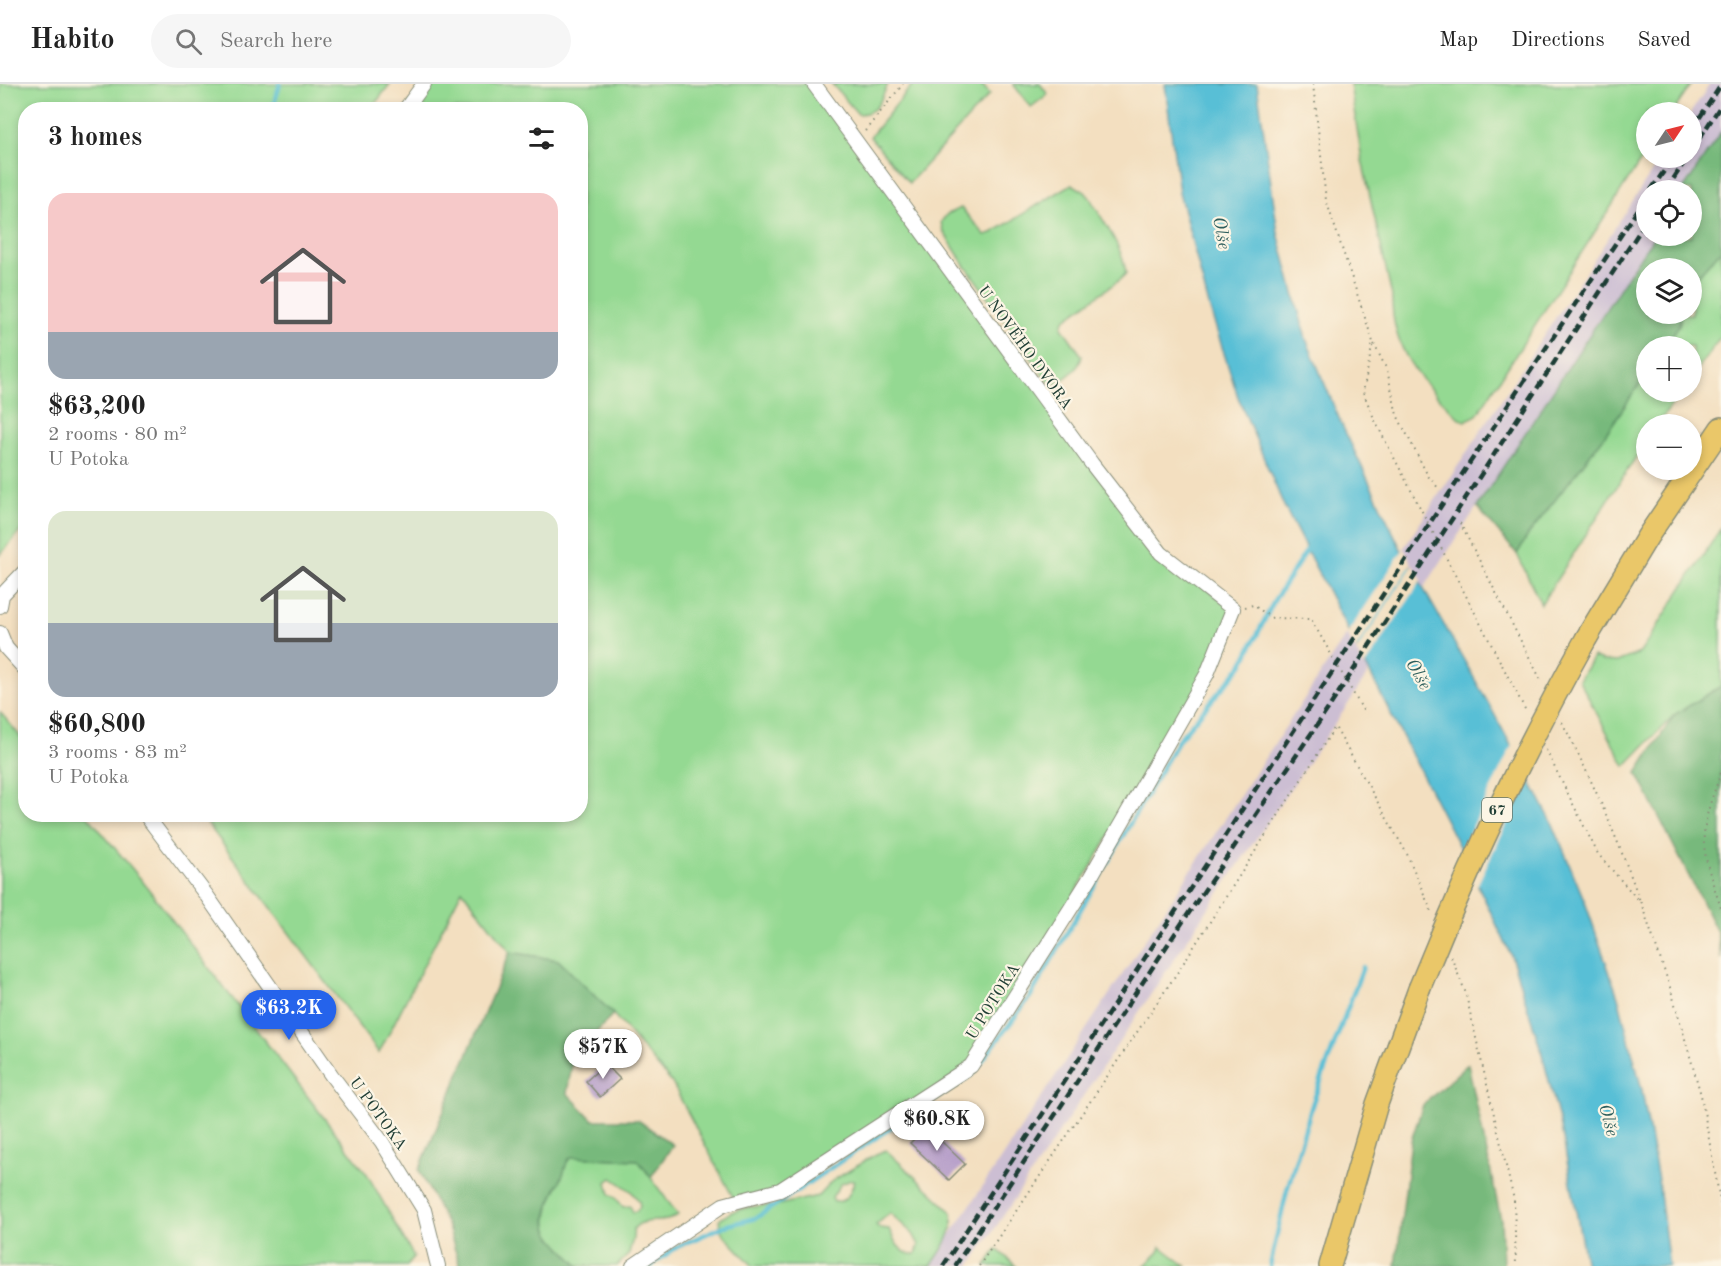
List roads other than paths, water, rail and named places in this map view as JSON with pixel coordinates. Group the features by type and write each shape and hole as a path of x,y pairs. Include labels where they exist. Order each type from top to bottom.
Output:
{"main road":[{"name":"67","path":"1330,1266 1377,1104 1419,989 1465,877 1529,743 1587,637 1648,536 1721,428"}],"street":[{"path":"411,102 424,84"},
{"name":"U NOVÉHO DVORA","path":"814,84 1092,464 1161,553 1233,609"},
{"path":"1,600 18,580"},
{"name":"U POTOKA","path":"633,1266 723,1204 780,1190 971,1066 1090,878 1207,674 1233,609"},
{"path":"0,633 6,648 18,661"},
{"name":"U POTOKA","path":"151,822 207,896 332,1076 382,1142 424,1210 438,1266"}],"water":[{"name":"Olše","path":"1165,84 1257,84 1278,233 1306,339 1341,423 1401,549 1552,822 1585,902 1618,997 1642,1090 1659,1186 1669,1266 1586,1266 1561,1127 1541,1050 1511,955 1464,856 1284,506 1238,397 1209,306 1179,192"}],"waterway":[{"path":"274,102 280,84"},
{"path":"650,1266 677,1247 724,1226 756,1218 973,1073 1030,997 1179,739 1242,665 1275,599 1309,547"},
{"path":"1270,1266 1287,1190 1313,1102 1363,967"}],"railway":[{"path":"1702,114 1721,85"},
{"path":"1702,134 1721,105"},
{"path":"1658,180 1666,168"},
{"path":"1673,180 1680,168"},
{"path":"943,1266 1636,213"},
{"path":"955,1266 1182,923 1328,709 1636,237"}]}
